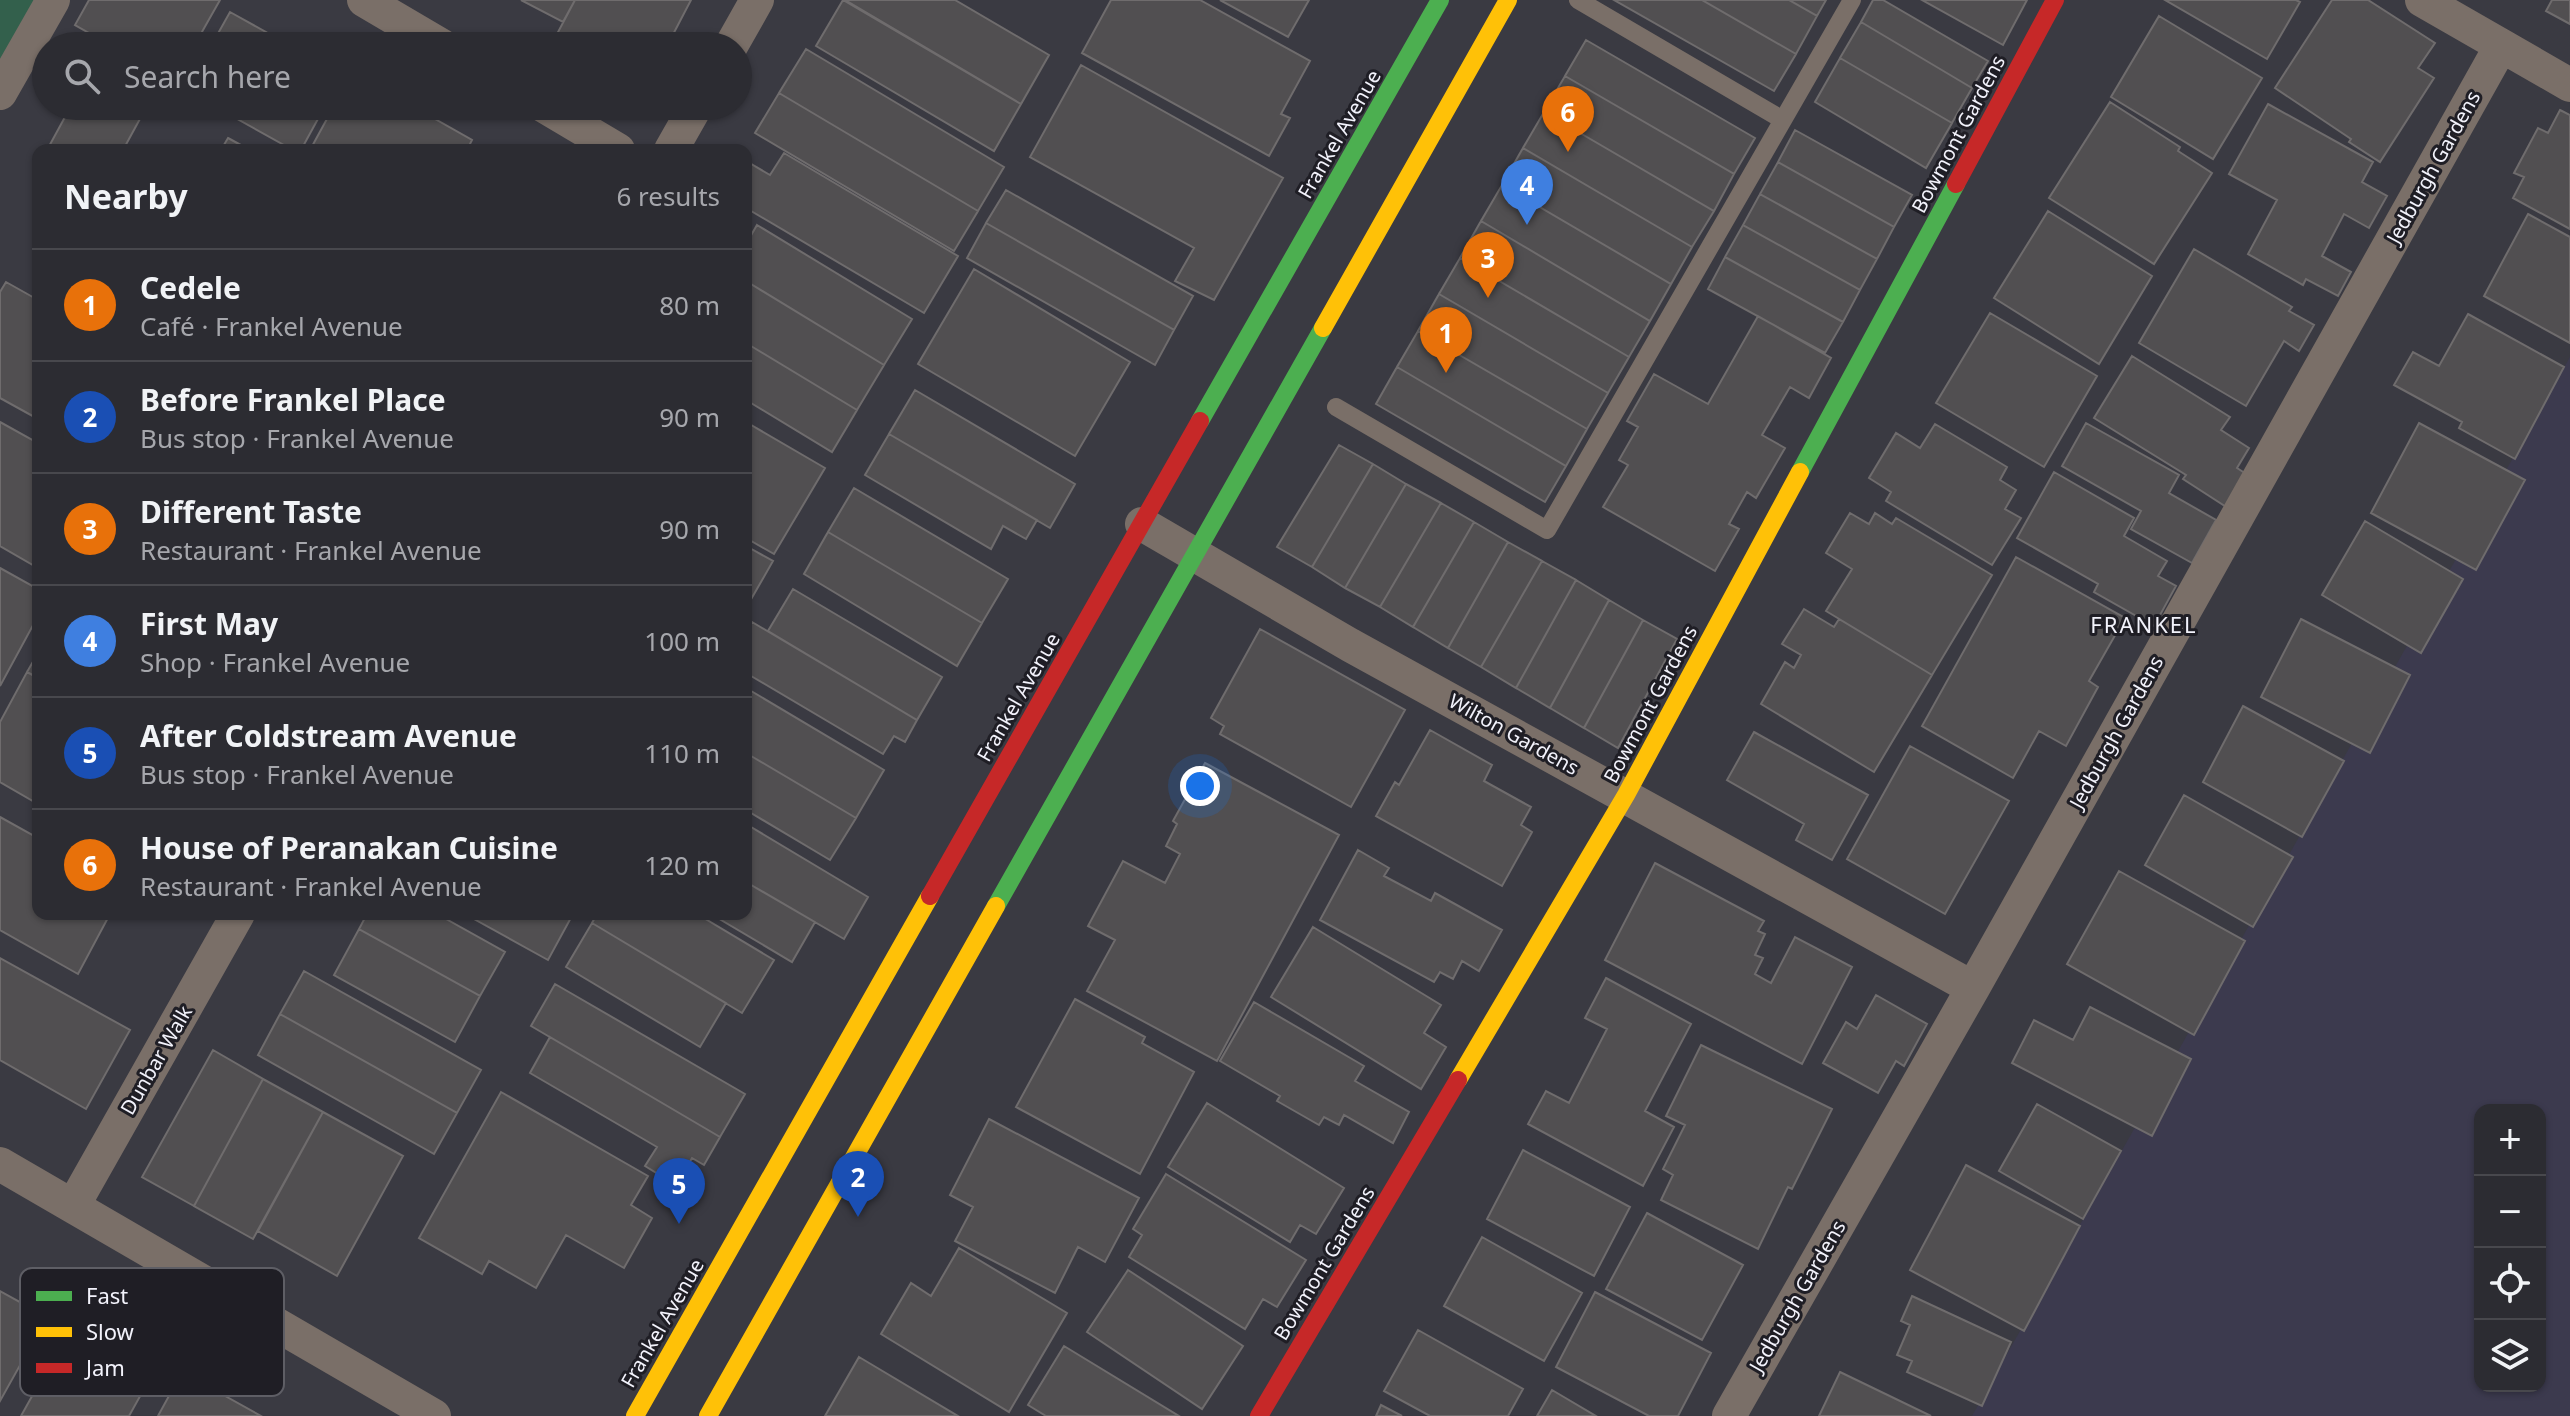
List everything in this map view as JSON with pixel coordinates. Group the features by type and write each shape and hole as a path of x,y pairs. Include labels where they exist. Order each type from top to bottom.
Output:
{"street":[{"path":"35,32 53,0"},
{"path":"364,0 418,32"},
{"path":"739,32 757,0"},
{"name":"Frankel Avenue","path":"635,1416 1440,0"},
{"path":"708,1416 1508,0"},
{"name":"Bowmont Gardens","path":"1259,1416 1626,795 2055,0"},
{"path":"2422,0 2570,85"},
{"path":"0,93 32,37"},
{"name":"Jedburgh Gardens","path":"1729,1416 1973,988 2501,46"},
{"path":"568,120 608,144"},
{"path":"674,144 688,120"},
{"name":"Wilton Gardens","path":"1142,524 1350,645 1973,988"},
{"name":"Dunbar Walk","path":"73,1206 235,920"},
{"path":"0,1164 180,1268"},
{"path":"284,1329 434,1416"}],"lane":[{"path":"1578,0 1783,120"},
{"path":"1336,407 1547,530 1852,0"}],"shaded area":[{"path":"2570,357 2570,1416 1972,1416"}],"green space":[{"path":"0,0 53,0 32,32 0,93"}],"building":[{"path":"89,0 220,0 202,32 87,32 75,25"},
{"path":"521,0 575,0 563,22"},
{"path":"575,0 691,0 674,32 558,32"},
{"path":"843,0 1021,104 994,151 816,46"},
{"path":"845,0 955,0 1049,55 1021,104"},
{"path":"1111,0 1200,0 1310,61 1281,114 1290,118 1269,156 1082,53"},
{"path":"1220,0 1309,0 1288,37"},
{"path":"1614,0 1702,0 1796,54 1774,91"},
{"path":"1702,0 1789,0 1817,16 1796,54"},
{"path":"1789,0 1826,0 1817,16"},
{"path":"1873,0 1883,0 1988,61 1972,88 1861,22"},
{"path":"1922,0 2027,0 2003,45"},
{"path":"2165,0 2296,0 2300,2 2267,59"},
{"path":"2332,0 2368,0 2435,43 2418,68 2434,78 2380,162 2275,88"},
{"path":"2552,0 2570,0 2570,24 2546,11"},
{"path":"230,12 266,32 219,32"},
{"path":"2159,16 2262,78 2213,159 2111,97"},
{"path":"1861,22 1972,88 1952,123 1840,58"},
{"path":"1586,40 1755,138 1734,174 1565,76"},
{"path":"806,49 1004,167 978,211 779,93"},
{"path":"1840,58 1952,123 1926,168 1815,102"},
{"path":"1081,65 1283,178 1214,300 1175,281 1194,248 1030,157"},
{"path":"1565,76 1734,174 1714,211 1544,112"},
{"path":"779,93 978,211 954,251 755,133"},
{"path":"2110,102 2180,147 2178,151 2212,173 2154,264 2049,198"},
{"path":"2268,104 2373,162 2362,182 2387,196 2369,228 2344,214 2322,256 2351,272 2338,296 2306,279 2303,285 2248,254 2277,200 2229,174"},
{"path":"2560,110 2570,115 2570,229 2513,198 2524,177 2514,173 2538,128 2548,133"},
{"path":"1544,112 1714,211 1692,247 1523,148"},
{"path":"63,120 139,120 126,144 50,144"},
{"path":"239,120 317,120 304,144 282,144"},
{"path":"326,120 437,120 472,140 470,144 313,144"},
{"path":"1795,130 1912,195 1894,227 1778,162"},
{"path":"228,138 239,144 224,144"},
{"path":"1523,148 1692,247 1671,284 1502,185"},
{"path":"784,153 958,256 924,313 752,212 752,164 770,175"},
{"path":"1778,162 1894,227 1877,259 1760,194"},
{"path":"1502,185 1671,284 1650,321 1481,221"},
{"path":"1006,190 1193,296 1174,330 986,223"},
{"path":"1760,194 1877,259 1860,290 1743,225"},
{"path":"2048,211 2152,276 2099,364 1994,298"},
{"path":"2528,214 2570,237 2570,343 2484,296"},
{"path":"1481,221 1650,321 1629,357 1460,258"},
{"path":"986,223 1174,330 1155,365 967,258"},
{"path":"757,225 912,319 884,365 752,285 752,234"},
{"path":"1743,225 1860,290 1843,322 1725,257"},
{"path":"2194,249 2292,307 2289,311 2314,325 2299,351 2284,341 2246,406 2139,343"},
{"path":"1725,257 1843,322 1825,353 1708,289"},
{"path":"1460,258 1629,357 1608,393 1439,294"},
{"path":"974,269 1130,362 1075,456 918,364"},
{"path":"6,282 32,297 32,416 0,398 0,292"},
{"path":"752,285 884,365 857,410 752,347"},
{"path":"1439,294 1608,393 1587,429 1418,331"},
{"path":"1990,313 2097,376 2044,467 1936,403"},
{"path":"2468,314 2564,367 2515,459 2459,428 2462,422 2394,385 2413,352 2439,366"},
{"path":"1758,316 1831,358 1809,398 1790,387 1762,435 1785,448 1756,498 1747,492 1729,524 1739,529 1715,571 1603,507 1628,465 1619,460 1638,427 1627,421 1654,374 1708,404"},
{"path":"1418,331 1587,429 1566,466 1397,367"},
{"path":"752,347 857,410 832,452 752,404"},
{"path":"2132,356 2230,417 2221,430 2249,448 2237,468 2251,477 2231,510 2183,479 2186,475 2094,418"},
{"path":"1397,367 1566,466 1545,502 1376,404"},
{"path":"915,390 1075,484 1050,528 889,434"},
{"path":"0,422 32,440 32,565 0,546"},
{"path":"2086,423 2179,475 2169,493 2216,520 2192,563 2131,529 2141,511 2062,466"},
{"path":"2419,423 2525,480 2476,570 2371,513"},
{"path":"1935,424 2007,467 2000,480 2016,490 2005,509 2021,518 1992,565 1886,501 1891,492 1869,478 1896,433 1920,448"},
{"path":"752,425 825,468 774,554 752,541"},
{"path":"889,434 1037,520 1026,539 1003,526 991,549 865,475"},
{"path":"1339,445 1373,464 1312,567 1277,547"},
{"path":"1373,464 1406,484 1345,588 1312,567"},
{"path":"2054,472 2134,518 2124,536 2167,561 2158,576 2176,586 2154,626 2094,592 2098,584 2017,538"},
{"path":"1406,484 1441,503 1380,607 1345,588"},
{"path":"854,488 1008,579 982,623 828,532"},
{"path":"1441,503 1474,522 1413,627 1380,607"},
{"path":"1850,513 1869,524 1875,513 1892,524 1896,518 1992,575 1932,675 1826,611 1852,569 1826,553"},
{"path":"2365,521 2463,579 2421,653 2322,595"},
{"path":"1474,522 1508,542 1448,648 1413,627"},
{"path":"828,532 982,623 957,666 804,574"},
{"path":"1508,542 1542,561 1481,667 1448,648"},
{"path":"752,549 773,561 752,598"},
{"path":"2016,557 2125,618 2089,681 2098,687 2066,746 2039,731 2013,778 1922,726"},
{"path":"1542,561 1576,580 1516,688 1481,667"},
{"path":"0,568 32,586 32,627 0,686"},
{"path":"1576,580 1609,600 1550,708 1516,688"},
{"path":"793,589 942,677 917,720 768,631"},
{"path":"1609,600 1643,620 1584,728 1550,708"},
{"path":"1804,609 1834,627 1839,619 1932,675 1874,772 1761,704 1785,662 1794,668 1801,655 1782,644"},
{"path":"2301,619 2410,675 2370,753 2261,697"},
{"path":"1643,620 1677,639 1618,748 1584,728"},
{"path":"752,622 917,720 905,742 894,736 883,754 752,677"},
{"path":"1260,629 1405,710 1351,807 1220,734 1224,726 1211,718"},
{"path":"27,672 32,675 32,801 0,782 0,722"},
{"path":"752,692 884,770 856,818 752,757"},
{"path":"2243,706 2344,761 2302,837 2203,782"},
{"path":"1430,730 1492,765 1484,781 1531,807 1521,825 1532,832 1502,886 1376,816 1395,782 1399,785"},
{"path":"1754,732 1868,795 1832,860 1796,840 1804,824 1727,780"},
{"path":"1910,746 2009,801 1945,914 1847,859"},
{"path":"752,757 856,818 830,860 752,814"},
{"path":"1205,763 1339,835 1217,1061 1087,991 1115,940 1088,926 1123,861 1165,883 1180,854 1166,846 1177,824 1173,821"},
{"path":"2184,795 2293,857 2253,927 2145,865"},
{"path":"0,817 32,835 32,920 107,920 78,974 0,930"},
{"path":"752,828 868,897 844,939 752,885"},
{"path":"1358,850 1389,868 1384,876 1431,901 1435,893 1502,930 1479,971 1462,961 1453,979 1440,972 1434,982 1320,920"},
{"path":"1655,863 1764,921 1758,931 1765,934 1755,955 1763,958 1755,974 1771,983 1795,937 1852,967 1802,1064 1605,960"},
{"path":"2119,871 2245,941 2194,1035 2067,964"},
{"path":"752,885 815,922 792,962 721,920 752,920"},
{"path":"364,920 448,920 505,952 480,996 359,929"},
{"path":"476,920 570,920 548,960"},
{"path":"594,920 707,920 774,960 742,1013 592,923"},
{"path":"592,923 726,1003 700,1047 566,967"},
{"path":"1313,927 1441,1005 1424,1033 1446,1047 1421,1089 1271,997"},
{"path":"359,929 480,996 455,1042 334,975"},
{"path":"0,958 130,1030 86,1109 0,1060"},
{"path":"304,971 481,1070 457,1113 280,1014"},
{"path":"1606,978 1691,1024 1645,1111 1674,1127 1643,1186 1528,1124 1546,1091 1569,1103 1607,1029 1585,1018"},
{"path":"555,984 745,1094 720,1137 531,1026"},
{"path":"1876,995 1927,1024 1904,1066 1896,1061 1878,1093 1823,1063 1846,1022 1857,1029"},
{"path":"1075,999 1145,1037 1142,1043 1194,1072 1140,1174 1016,1107"},
{"path":"1254,1002 1364,1066 1355,1081 1409,1112 1393,1143 1344,1115 1339,1125 1324,1117 1319,1125 1277,1101 1280,1096 1220,1061"},
{"path":"2090,1007 2191,1059 2152,1136 2012,1063 2034,1020 2073,1040"},
{"path":"280,1014 457,1113 434,1154 258,1055"},
{"path":"550,1037 720,1137 704,1165 692,1158 676,1185 645,1166 657,1147 530,1073"},
{"path":"1701,1045 1832,1109 1792,1189 1788,1187 1758,1249 1661,1200 1673,1175 1663,1169 1685,1125 1666,1116"},
{"path":"213,1050 263,1079 194,1206 142,1177"},
{"path":"263,1079 323,1112 253,1239 194,1206"},
{"path":"501,1092 648,1176 631,1205 652,1218 624,1268 566,1235 536,1288 489,1261 482,1274 419,1238"},
{"path":"1207,1103 1344,1188 1316,1234 1300,1225 1290,1242 1168,1167"},
{"path":"2037,1104 2121,1151 2083,1219 1999,1171"},
{"path":"323,1112 403,1156 337,1276 258,1231"},
{"path":"989,1119 1139,1198 1105,1262 1078,1247 1055,1293 955,1241 973,1207 950,1195"},
{"path":"1523,1150 1630,1207 1594,1276 1487,1219"},
{"path":"1966,1165 2080,1226 2024,1331 1910,1270"},
{"path":"1166,1174 1306,1260 1277,1307 1263,1299 1245,1329 1129,1257 1142,1235 1133,1229"},
{"path":"1647,1213 1743,1265 1702,1340 1606,1289"},
{"path":"1482,1237 1582,1293 1544,1361 1444,1306"},
{"path":"959,1248 1067,1313 1009,1412 881,1334 911,1283 931,1296"},
{"path":"1128,1270 1243,1346 1202,1409 1087,1332"},
{"path":"0,1291 20,1302 20,1365 0,1401"},
{"path":"1595,1292 1711,1353 1678,1416 1649,1416 1556,1367"},
{"path":"1912,1296 2011,1342 1982,1406 1907,1372 1912,1361 1897,1355 1910,1325 1901,1321"},
{"path":"1418,1330 1523,1389 1508,1416 1430,1416 1384,1391"},
{"path":"1064,1346 1179,1416 1046,1416 1028,1405"},
{"path":"859,1357 958,1416 825,1416"},
{"path":"1840,1372 1931,1416 1819,1416"},
{"path":"1552,1390 1596,1416 1537,1416"},
{"path":"32,1396 140,1396 129,1416 21,1416"},
{"path":"169,1396 225,1396 261,1416 158,1416"},
{"path":"1381,1405 1402,1416 1376,1416"}],"traffic: fast":[{"path":"1200,421 1440,0"},
{"path":"1800,472 1956,184"},
{"path":"996,906 1323,328"}],"traffic: slow":[{"path":"1323,328 1508,0"},
{"path":"1458,1080 1626,795 1800,472"},
{"path":"635,1416 930,896"},
{"path":"708,1416 996,906"}],"traffic: jam":[{"path":"1956,184 2055,0"},
{"path":"930,896 1200,421"},
{"path":"1259,1416 1458,1080"}],"place":[{"name":"House of Peranakan Cuisine","path":"1568,152"},
{"name":"First May","path":"1527,225"},
{"name":"Different Taste","path":"1488,298"},
{"name":"Cedele","path":"1446,373"},
{"name":"Before Frankel Place","path":"858,1217"},
{"name":"After Coldstream Avenue","path":"679,1224"}],"district":[{"name":"FRANKEL","path":"2144,624"}]}
